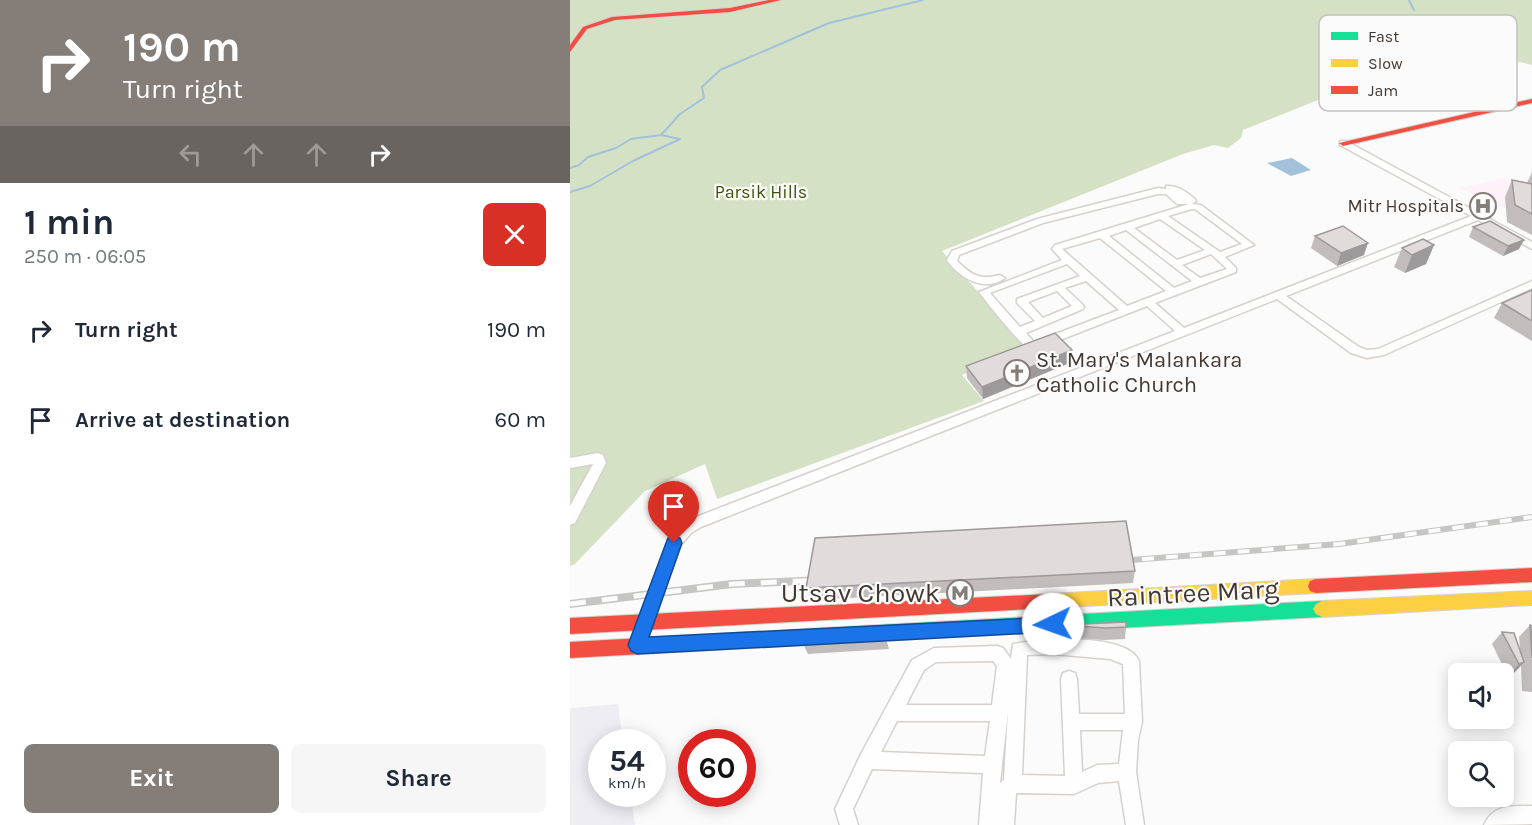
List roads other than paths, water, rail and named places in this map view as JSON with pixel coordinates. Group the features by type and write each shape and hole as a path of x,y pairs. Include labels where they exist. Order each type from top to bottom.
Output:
{"main road":[{"path":"570,50 585,28 614,18 730,10 778,0"},
{"path":"1517,104 1532,101"},
{"path":"1343,143 1487,111"},
{"name":"Raintree Marg","path":"570,626 1532,575"},
{"name":"Raintree Marg","path":"570,650 1532,598"}],"street":[{"path":"1343,143 1532,246"},
{"path":"1068,258 980,282 958,268 952,260 955,253 1000,234 1040,221 1158,191 1168,192 1180,202 1192,201 1177,190 1169,188"},
{"path":"1124,309 1058,247 1191,206 1198,207 1249,245 1175,264"},
{"path":"1068,258 984,292 1030,345 1037,346 1124,309 1233,270 1215,253 1162,216"},
{"path":"637,645 674,543 686,530 696,524 1478,216"},
{"path":"1127,227 1199,282"},
{"path":"1102,235 1172,291"},
{"path":"1042,323 1021,301 1089,276"},
{"path":"1278,295 1355,350 1367,354 1380,352 1532,284"},
{"path":"1018,332 1079,307 1058,287"},
{"path":"1147,301 1183,332"},
{"path":"570,463 598,458 600,463 570,519"},
{"path":"1013,784 1019,649 1069,649 1118,653 1131,661 1134,722 1129,740 1127,772 1135,825"},
{"path":"849,825 844,809 867,760 918,665 934,655 997,653 1005,664 988,825"},
{"path":"1069,679 1074,785"},
{"path":"892,713 999,713"},
{"path":"1071,722 1134,722"},
{"path":"867,760 993,765"},
{"path":"1005,825 1006,790 1013,784 1074,785 1097,774 1127,772"},
{"path":"1493,825 1502,816 1532,815"}],"water":[{"path":"1292,158 1311,170 1291,176 1267,163"}],"waterway":[{"path":"661,135 680,114 704,98 702,87 720,70 829,23 923,0"},
{"path":"1409,0 1414,10"},
{"path":"570,168 579,165 588,157 616,148 631,139 661,135"},
{"path":"570,192 590,186 633,161 680,139 661,135"}],"railway":[{"path":"1118,561 1339,544 1532,517"},
{"path":"570,604 732,584 824,580"}],"place":[{"name":"Mitr Hospitals","path":"1483,206"},
{"name":"St. Mary's Malankara Catholic Church","path":"1017,373"},
{"name":"Utsav Chowk","path":"960,593"}],"park label":[{"name":"Parsik Hills","path":"761,192"}]}
